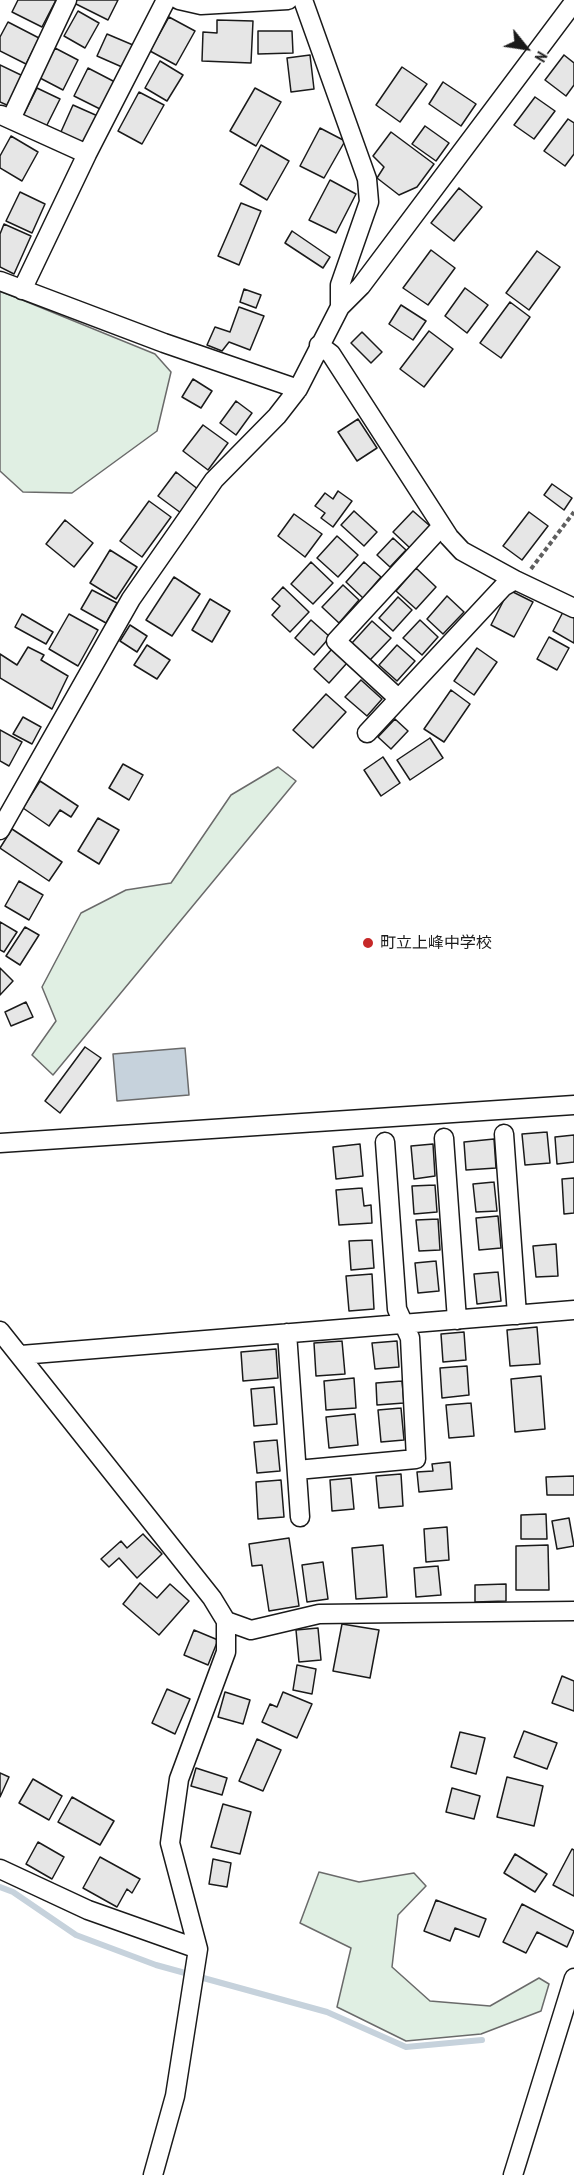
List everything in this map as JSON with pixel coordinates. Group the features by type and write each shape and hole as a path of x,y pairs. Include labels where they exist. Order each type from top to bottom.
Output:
{"street":[{"path":"67,0 5,117 87,154"},
{"path":"22,290 87,154 166,0"},
{"path":"179,0 201,5 288,0"},
{"path":"303,0 367,178 369,202 340,285 340,307"},
{"path":"0,830 131,599 214,480 277,416 298,388 340,307 361,286 574,2"},
{"path":"0,280 164,343 298,388"},
{"path":"319,345 331,354 442,526 462,550 514,580 574,608"},
{"path":"399,699 336,641 442,526"},
{"path":"367,733 503,587 514,580"},
{"path":"0,1143 574,1105"},
{"path":"504,1134 517,1315"},
{"path":"444,1138 457,1320"},
{"path":"297,1470 416,1459 410,1338 397,1309 385,1142"},
{"path":"21,1354 574,1310"},
{"path":"0,1331 21,1354 212,1598 226,1621 226,1652 179,1779 170,1843 198,1949 195,1982 175,2096 153,2175"},
{"path":"287,1333 300,1517"},
{"path":"226,1621 251,1630 319,1614 574,1611"},
{"path":"0,1869 88,1910 198,1949"},
{"path":"513,2175 574,1978"}],"path":[{"path":"514,580 532,568 574,512"}],"green space":[{"path":"0,291 155,354 171,372 157,431 72,493 23,492 0,471"},
{"path":"278,767 296,781 53,1075 32,1055 56,1021 42,987 81,913 126,890 171,883 231,795"},
{"path":"319,1872 359,1882 414,1873 426,1886 398,1915 392,1967 430,2001 490,2006 539,1978 549,1984 541,2011 481,2034 406,2041 337,2007 351,1948 300,1923"}],"shaded area":[{"path":"185,1048 189,1095 117,1101 113,1054"}],"building":[{"path":"18,0 56,0 42,27 12,12"},
{"path":"75,0 118,0 108,20 74,3"},
{"path":"78,11 99,23 85,48 64,36"},
{"path":"169,17 195,31 176,65 150,51"},
{"path":"217,20 253,21 251,63 202,61 203,32 217,33"},
{"path":"8,22 39,38 26,64 0,51 0,37"},
{"path":"258,31 292,31 293,53 258,54"},
{"path":"107,34 133,45 122,67 97,56"},
{"path":"55,48 78,60 63,90 40,78"},
{"path":"310,55 314,89 291,92 287,58"},
{"path":"564,55 574,63 574,85 566,96 545,80"},
{"path":"160,61 183,75 167,101 145,88"},
{"path":"0,65 23,76 9,106 0,102"},
{"path":"402,67 427,84 400,122 376,105"},
{"path":"88,68 115,82 102,110 74,96"},
{"path":"443,82 476,104 461,126 429,104"},
{"path":"37,88 60,99 46,127 23,116"},
{"path":"255,88 281,102 256,146 230,131"},
{"path":"139,92 164,105 142,144 118,131"},
{"path":"535,97 555,111 534,139 514,125"},
{"path":"73,105 100,117 87,146 60,134"},
{"path":"568,119 574,123 574,154 565,166 544,151"},
{"path":"425,126 449,143 436,161 412,144"},
{"path":"320,128 345,141 324,178 300,166"},
{"path":"391,132 434,164 417,187 399,195 377,178 384,167 373,156"},
{"path":"11,136 38,152 22,181 0,168 0,156"},
{"path":"261,145 289,161 267,200 240,184"},
{"path":"330,180 356,194 336,233 309,220"},
{"path":"459,188 482,207 454,241 431,223"},
{"path":"20,192 45,204 32,233 6,221"},
{"path":"241,203 261,211 239,265 218,256"},
{"path":"4,224 31,236 14,274 0,267 0,234"},
{"path":"292,231 330,257 323,268 285,243"},
{"path":"431,250 455,268 428,305 403,288"},
{"path":"537,251 560,267 529,310 506,293"},
{"path":"465,288 488,305 467,333 445,316"},
{"path":"244,289 261,295 256,308 240,302"},
{"path":"510,302 530,317 501,358 480,343"},
{"path":"401,305 426,321 413,340 389,324"},
{"path":"239,307 264,316 250,350 229,342 222,351 207,345 215,327 230,332"},
{"path":"429,331 453,349 424,387 400,369"},
{"path":"362,332 382,352 371,363 351,343"},
{"path":"193,379 212,391 201,408 182,397"},
{"path":"236,401 252,413 236,435 220,423"},
{"path":"358,419 377,448 357,461 338,432"},
{"path":"203,425 228,443 208,470 183,451"},
{"path":"176,472 199,490 181,513 158,496"},
{"path":"552,484 572,498 564,510 544,495"},
{"path":"338,491 352,501 333,527 321,518 325,513 315,506 325,493 333,499"},
{"path":"149,501 171,517 142,557 120,541"},
{"path":"354,511 377,532 364,546 341,525"},
{"path":"413,511 430,526 410,548 393,532"},
{"path":"529,512 548,526 522,560 503,546"},
{"path":"294,514 322,534 305,557 278,536"},
{"path":"65,520 93,543 74,567 46,544"},
{"path":"337,536 358,555 338,577 317,558"},
{"path":"393,538 406,550 390,567 377,555"},
{"path":"110,550 137,567 116,599 90,583"},
{"path":"311,562 333,583 313,604 291,584"},
{"path":"364,562 381,577 363,598 346,582"},
{"path":"416,568 436,587 416,609 396,591"},
{"path":"174,577 200,594 172,636 146,620"},
{"path":"343,585 359,600 339,623 322,607"},
{"path":"283,587 309,612 290,632 272,615 280,606 272,599"},
{"path":"92,590 117,603 106,623 81,609"},
{"path":"509,590 533,602 514,637 491,625"},
{"path":"447,596 464,612 443,634 427,619"},
{"path":"398,597 412,610 393,631 379,618"},
{"path":"210,599 230,611 212,642 192,630"},
{"path":"563,612 574,618 574,643 553,631"},
{"path":"22,614 53,632 46,644 15,627"},
{"path":"69,614 98,630 78,666 49,649"},
{"path":"311,620 330,637 314,655 295,638"},
{"path":"420,620 438,637 422,655 403,638"},
{"path":"372,621 391,638 370,660 352,643"},
{"path":"130,625 147,636 137,652 120,641"},
{"path":"549,637 569,648 557,670 537,659"},
{"path":"147,645 170,660 157,679 134,665"},
{"path":"397,645 415,661 397,681 379,665"},
{"path":"28,647 44,655 41,660 68,676 52,709 0,678 0,654 17,665"},
{"path":"477,648 497,662 474,695 454,681"},
{"path":"332,649 347,663 329,683 314,669"},
{"path":"361,680 382,699 367,716 345,697"},
{"path":"451,690 470,704 444,742 424,729"},
{"path":"326,694 346,712 313,748 293,730"},
{"path":"23,717 41,727 32,744 13,734"},
{"path":"395,719 408,731 391,749 378,737"},
{"path":"0,730 22,742 9,766 0,761"},
{"path":"430,738 443,758 410,780 397,760"},
{"path":"383,757 400,783 381,796 364,770"},
{"path":"123,764 143,775 129,800 109,788"},
{"path":"40,781 78,806 71,817 60,810 49,826 23,808"},
{"path":"98,818 119,830 99,864 78,851"},
{"path":"12,829 62,862 49,881 0,848"},
{"path":"19,881 43,895 29,920 5,906"},
{"path":"0,922 17,932 4,952 0,950"},
{"path":"25,927 39,935 20,965 6,956"},
{"path":"0,968 13,981 0,995"},
{"path":"26,1002 33,1017 11,1026 5,1012"},
{"path":"85,1047 101,1058 60,1113 45,1101"},
{"path":"547,1132 550,1163 525,1165 522,1134"},
{"path":"574,1135 574,1162 557,1164 555,1137"},
{"path":"494,1139 496,1168 466,1170 464,1142"},
{"path":"360,1144 363,1176 336,1179 333,1147"},
{"path":"433,1144 435,1176 414,1179 411,1146"},
{"path":"574,1178 574,1213 564,1214 562,1179"},
{"path":"494,1182 497,1211 476,1212 473,1184"},
{"path":"435,1185 437,1212 414,1214 412,1186"},
{"path":"362,1188 364,1206 371,1205 372,1223 339,1225 336,1190"},
{"path":"498,1216 501,1248 479,1250 476,1218"},
{"path":"438,1219 440,1250 419,1251 416,1220"},
{"path":"372,1240 374,1268 351,1270 349,1241"},
{"path":"556,1244 558,1276 536,1277 533,1246"},
{"path":"436,1261 439,1291 418,1293 415,1263"},
{"path":"498,1272 501,1301 477,1304 474,1274"},
{"path":"372,1274 374,1309 349,1311 346,1276"},
{"path":"537,1327 540,1364 510,1366 507,1330"},
{"path":"464,1332 466,1360 443,1362 441,1334"},
{"path":"342,1341 345,1374 316,1376 314,1343"},
{"path":"397,1341 399,1367 375,1369 372,1343"},
{"path":"276,1349 278,1378 243,1381 241,1352"},
{"path":"467,1366 469,1395 442,1398 440,1368"},
{"path":"541,1376 545,1429 515,1432 511,1379"},
{"path":"354,1378 356,1408 326,1410 324,1381"},
{"path":"402,1381 404,1403 377,1405 376,1383"},
{"path":"274,1387 277,1424 254,1426 251,1389"},
{"path":"471,1403 474,1436 449,1438 446,1405"},
{"path":"401,1408 404,1440 381,1442 378,1410"},
{"path":"355,1414 358,1445 329,1448 326,1417"},
{"path":"277,1440 280,1471 257,1473 254,1442"},
{"path":"450,1462 452,1489 419,1492 417,1472 433,1471 432,1464"},
{"path":"401,1474 403,1506 379,1508 376,1476"},
{"path":"574,1476 574,1495 547,1495 546,1477"},
{"path":"351,1478 354,1509 332,1511 330,1480"},
{"path":"281,1480 284,1517 258,1519 256,1482"},
{"path":"546,1514 547,1539 521,1539 521,1515"},
{"path":"569,1518 574,1546 557,1549 552,1521"},
{"path":"447,1527 449,1560 426,1562 424,1529"},
{"path":"143,1534 162,1554 137,1578 119,1558 109,1567 101,1559 121,1541 127,1548"},
{"path":"289,1538 299,1606 269,1611 262,1565 252,1566 249,1544"},
{"path":"383,1545 387,1597 356,1599 352,1548"},
{"path":"548,1545 549,1590 516,1590 516,1546"},
{"path":"323,1562 328,1599 307,1602 302,1565"},
{"path":"438,1566 441,1595 416,1597 414,1568"},
{"path":"140,1583 157,1598 170,1584 189,1601 159,1635 123,1604"},
{"path":"506,1584 506,1601 475,1602 475,1585"},
{"path":"342,1624 379,1630 370,1678 333,1671"},
{"path":"318,1628 321,1660 299,1662 296,1630"},
{"path":"194,1630 218,1640 208,1665 184,1655"},
{"path":"297,1665 316,1669 312,1694 293,1690"},
{"path":"562,1676 574,1681 574,1711 552,1703"},
{"path":"167,1689 190,1699 175,1734 152,1723"},
{"path":"225,1692 250,1700 243,1724 218,1717"},
{"path":"283,1692 312,1704 297,1738 262,1722 270,1704 277,1707"},
{"path":"524,1731 557,1743 547,1769 514,1757"},
{"path":"460,1732 485,1738 476,1774 451,1767"},
{"path":"257,1739 281,1750 263,1791 239,1781"},
{"path":"196,1768 227,1778 222,1795 191,1786"},
{"path":"0,1773 9,1777 0,1797"},
{"path":"507,1777 543,1786 534,1826 497,1817"},
{"path":"33,1779 62,1796 49,1820 19,1803"},
{"path":"452,1788 480,1796 474,1819 446,1812"},
{"path":"72,1797 114,1821 100,1845 58,1822"},
{"path":"223,1804 251,1812 240,1854 211,1847"},
{"path":"38,1842 64,1857 52,1879 26,1864"},
{"path":"572,1849 574,1850 574,1896 553,1885"},
{"path":"515,1854 547,1874 535,1892 504,1873"},
{"path":"100,1857 140,1879 132,1893 127,1889 117,1907 83,1888"},
{"path":"213,1859 231,1863 227,1887 209,1884"},
{"path":"436,1900 486,1919 479,1937 455,1928 450,1941 424,1931"},
{"path":"522,1904 574,1931 567,1947 537,1932 526,1953 503,1942"}],"waterway":[{"path":"0,1887 13,1892 76,1935 156,1965 327,2012 406,2047 482,2040"}],"place":[{"name":"町立上峰中学校","path":"368,943"}]}
